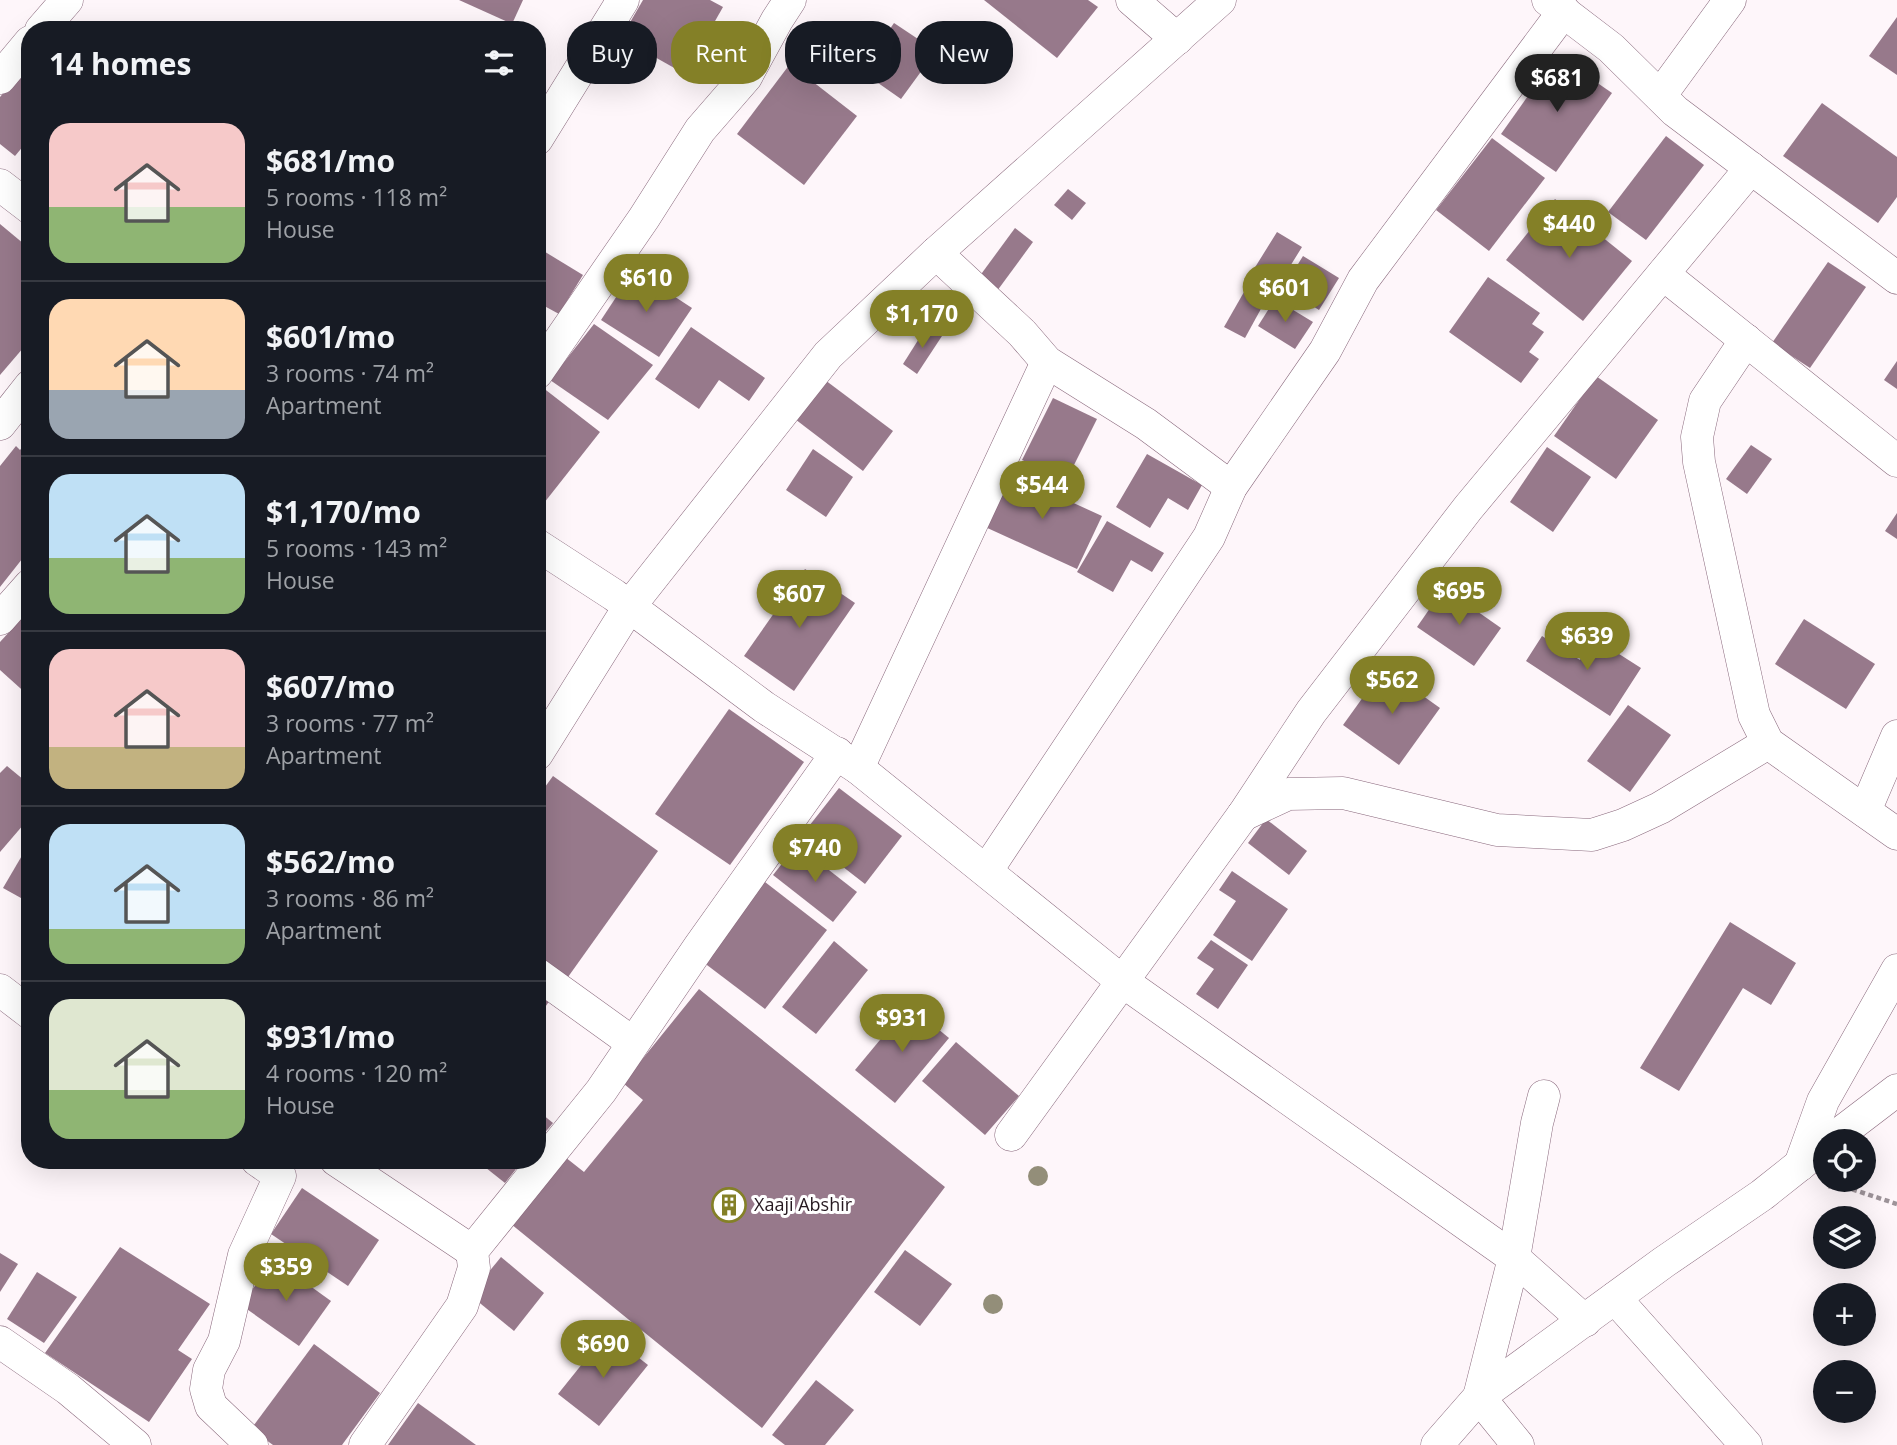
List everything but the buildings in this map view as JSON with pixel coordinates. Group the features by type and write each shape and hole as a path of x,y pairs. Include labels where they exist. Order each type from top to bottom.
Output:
{"street":[{"path":"49,21 67,0"},
{"path":"546,124 623,0"},
{"path":"546,360 644,218 700,130 747,77 776,20 790,0"},
{"path":"1132,0 1177,39"},
{"path":"546,740 629,607 828,355 936,253 1220,0"},
{"path":"1660,96 1730,0"},
{"path":"987,870 1209,537 1231,486 1325,351 1363,280 1556,5 1611,48 1675,111 1897,278"},
{"path":"0,78 21,53"},
{"path":"1011,1136 1243,814 1311,712 1468,508 1751,168"},
{"path":"0,185 21,201"},
{"path":"936,253 1022,333 1047,362 1146,424 1231,486"},
{"path":"1663,274 1897,461"},
{"path":"1746,340 1705,401 1697,437 1699,461 1754,715 1768,743 1897,834"},
{"path":"546,1159 601,1091 633,1043 847,761 1047,362"},
{"path":"0,424 21,397"},
{"path":"546,551 629,607 764,707 847,761 987,870 1122,981 1514,1258 1585,1321"},
{"path":"0,619 21,595"},
{"path":"1865,811 1897,736"},
{"path":"1243,814 1288,794 1343,793 1497,830 1592,835 1623,825 1660,808 1768,743"},
{"path":"1800,1165 1824,1101 1897,970"},
{"path":"546,980 633,1043"},
{"path":"0,990 21,1006"},
{"path":"1846,1129 1897,1090"},
{"path":"1479,1397 1514,1258 1536,1123 1544,1096"},
{"path":"1437,1445 1479,1397 1762,1195 1813,1155"},
{"path":"241,1441 211,1406 206,1389 209,1370 224,1341 244,1255 274,1169"},
{"path":"349,1169 472,1251"},
{"path":"365,1445 462,1306 474,1268 472,1251 538,1169"},
{"path":"1615,1298 1746,1445"},
{"path":"0,1342 68,1389 135,1445"},
{"path":"1479,1397 1518,1445"}],"path":[{"path":"1860,1192 1897,1204"}],"place":[{"name":"Xaaji Abshir","path":"729,1205"}]}
